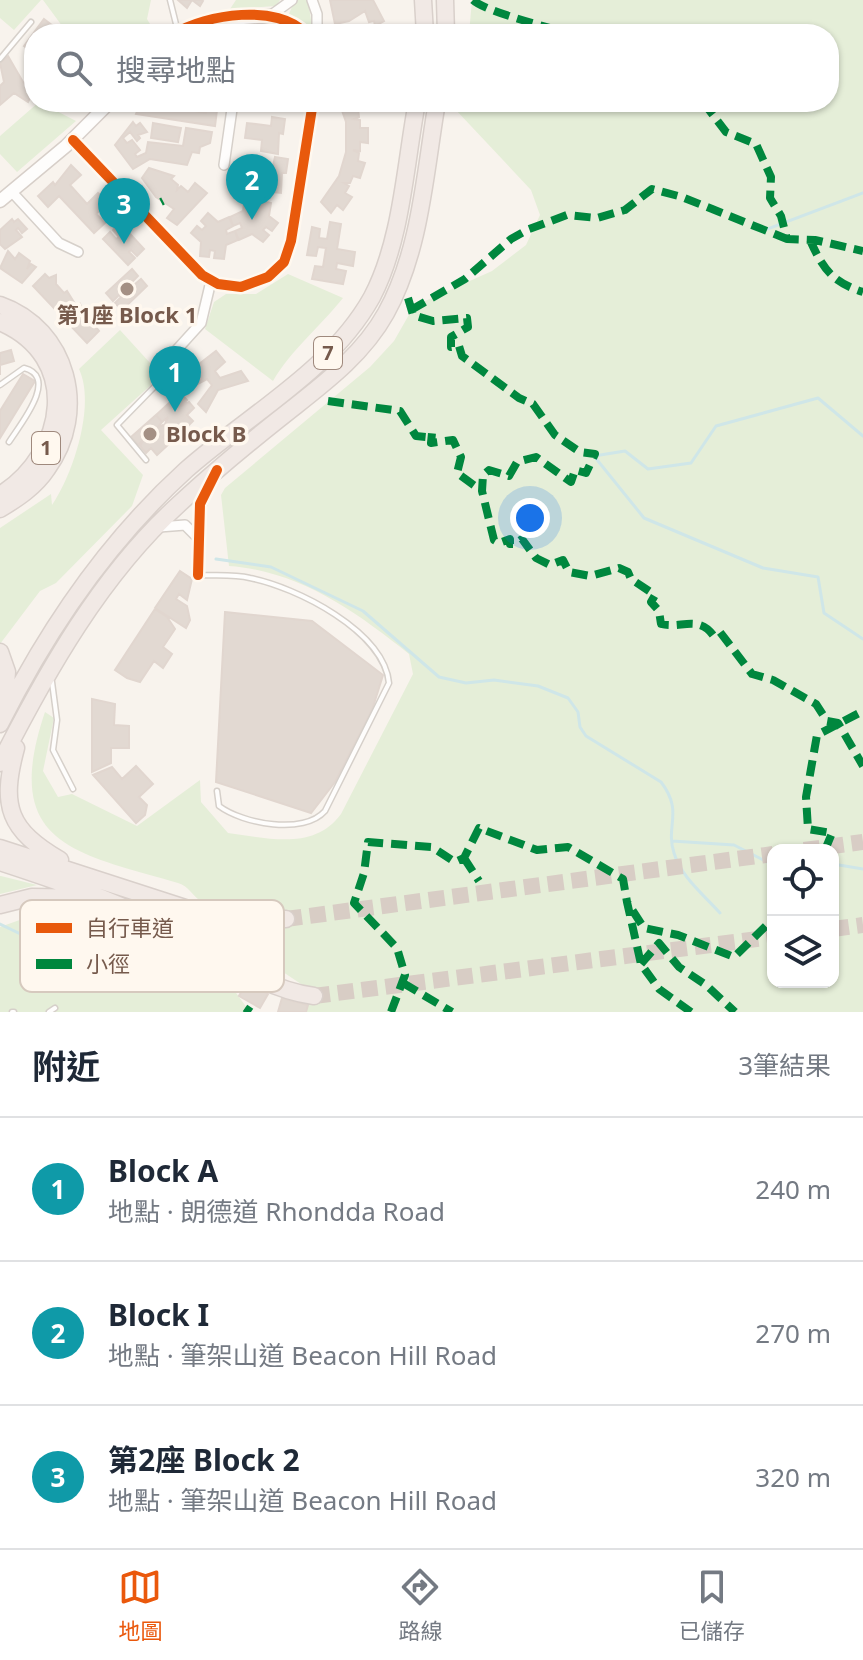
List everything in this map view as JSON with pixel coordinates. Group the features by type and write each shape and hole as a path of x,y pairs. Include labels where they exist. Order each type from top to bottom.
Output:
{"highway":[{"path":"423,0 424,24"},
{"path":"445,0 446,24"},
{"name":"7","path":"2,720 70,605 124,548 189,468 323,358 364,310 379,283 389,250 415,112"},
{"name":"7","path":"0,763 51,671 102,591 124,548 152,529 217,470 336,375 363,347 386,314 409,258 435,112"},
{"name":"1","path":"0,305 34,323 50,342 65,371 69,400 66,427 54,460 30,488 0,509"},
{"name":"1","path":"0,322 27,336 38,347 52,377 56,402 52,430 41,457 28,473 0,495"},
{"path":"0,652 7,672 2,720"},
{"path":"22,722 7,786 12,818 28,841 81,875"},
{"path":"0,848 28,865 104,900"},
{"path":"0,862 81,875 159,900"},
{"path":"0,905 32,897 99,898"},
{"path":"284,989 314,996"}],"street":[{"path":"270,16 292,0"},
{"path":"312,0 317,24"},
{"path":"198,24 270,16 292,24"},
{"path":"233,18 234,24"},
{"path":"0,201 73,140 100,112"},
{"path":"224,165 232,112"},
{"path":"73,140 211,281 234,287 248,286 268,277 284,262 291,241 311,112"},
{"path":"11,191 59,243 78,252"},
{"path":"162,366 201,323 211,281"},
{"path":"198,575 197,537 202,498 217,470"},
{"path":"152,529 177,523 191,528 197,537"}],"lane":[{"path":"170,0 174,24"},
{"path":"0,59 24,30"},
{"path":"146,460 117,425 160,381 162,366"},
{"path":"0,385 24,368 38,380 38,396 9,442"},
{"path":"198,575 249,577 298,593 338,616 382,659 389,683 325,811 318,818 295,824 240,817 219,806 217,791"},
{"path":"51,671 57,720 53,750 73,789"},
{"path":"49,1012 55,1008"}],"green space":[{"path":"0,0 41,0 14,30 0,18"},
{"path":"43,0 151,0 147,19 150,24 61,24"},
{"path":"236,0 280,0 276,6 230,9"},
{"path":"295,0 308,0 312,24 300,24 288,16"},
{"path":"472,0 863,0 863,1012 305,1012 310,990 284,973 284,900 199,900 182,884 79,851 56,836 40,817 32,791 34,756 45,712 54,718 43,771 58,797 72,794 137,826 200,780 201,802 228,833 275,839 304,838 330,826 341,814 413,674 409,654 325,596 279,576 229,566 221,495 225,488 370,367 394,341 414,306 492,271 526,245 540,215 531,190 458,112 839,112 839,24 470,24"},
{"path":"238,21 262,24 238,24"},
{"path":"28,112 58,112 76,121 17,172 0,154 0,136"},
{"path":"288,274 343,298 288,359 273,381 205,329 214,302 226,294 256,294"},
{"path":"120,330 151,364 151,385 101,430 143,475 132,506 56,583 40,591 0,644 0,528 51,494 52,505 60,492 74,458 83,420 84,384 79,369"},
{"path":"1,876 37,885 0,894"},
{"path":"20,920 20,992 235,992 250,1012 0,1012 0,927"}],"building":[{"path":"178,0 192,0 187,8"},
{"path":"330,0 373,0 384,21 379,24 369,22 365,11 349,21 335,24"},
{"path":"8,56 24,83 24,99 14,93 0,105 0,86 4,82 0,63"},
{"path":"137,112 217,112 215,126"},
{"path":"342,112 358,112 359,117 354,119 360,120 360,128 368,128 368,143 360,142 360,151 353,150 359,153 358,161 365,163 360,178 353,176 350,183 344,183 349,186 345,193 352,197 343,210 337,205 331,213 321,202 339,176 346,152 346,122"},
{"path":"272,117 285,119 283,134 279,133 278,154 261,151 262,140 245,138 247,123 271,126"},
{"path":"133,122 136,126 140,123 147,132 138,135 140,138 137,141 130,132 123,138 127,143 132,140 140,150 135,154 137,157 146,153 148,142 183,146 186,128 212,132 210,143 200,147 199,153 192,152 187,165 150,159 133,169 115,145"},
{"path":"153,123 181,128 178,142 151,138"},
{"path":"275,157 288,159 286,173 282,173 281,193 263,191 265,180 247,177 249,162 273,166"},
{"path":"71,165 81,175 70,185 87,204 98,193 107,202 96,214 105,223 94,233 59,196 48,207 38,196 53,182 55,185"},
{"path":"149,168 174,176 171,179 178,185 177,190 181,186 188,192 195,183 207,193 177,225 167,218 174,209 156,197 142,178"},
{"path":"245,198 255,200 254,206 259,207 261,201 271,203 269,216 278,223 272,231 266,227 263,230 269,235 263,242 252,234 239,240 235,231 242,228 240,223 233,226 230,217 243,211"},
{"path":"208,213 218,222 229,217 233,226 226,230 227,234 235,231 238,240 226,245 224,259 214,258 215,251 210,250 209,257 200,256 201,242 191,233 197,226 202,230 206,226 201,221"},
{"path":"12,219 14,222 18,219 27,229 22,233 18,228 16,230 22,237 5,249 0,244 0,230"},
{"path":"330,222 341,224 337,249 355,252 353,266 337,263 336,269 346,271 343,284 312,279 315,266 323,267 326,248 318,247 316,256 307,255 312,227 320,229 319,238 327,239"},
{"path":"120,223 144,249 137,256 131,250 129,252 135,258 128,265 103,239 110,232 116,239 119,237 113,230"},
{"path":"8,251 15,259 19,253 30,261 27,269 31,264 36,267 22,283 0,268"},
{"name":"第1座 Block 1","path":"132,269 138,276 132,282 134,285 141,279 147,286 122,310 115,303 121,297 119,295 113,301 106,293"},
{"path":"45,274 49,278 56,275 56,284 64,293 67,291 77,307 80,304 89,320 100,321 96,327 99,331 87,343 33,286"},
{"path":"11,350 14,361 0,365 0,353"},
{"path":"216,351 225,362 215,371 220,378 241,371 248,381 218,390 206,412 198,404 212,385 207,379 194,386 185,375"},
{"path":"23,374 35,381 0,438 0,411"},
{"path":"180,393 187,400 181,406 189,402 194,408 187,415 193,421 182,432 176,426 171,430 165,424 168,417 162,422 156,415"},
{"name":"Block B","path":"156,415 162,422 157,428 163,425 169,431 163,437 169,444 157,455 151,448 146,453 140,446 144,439 138,445 131,437"},
{"path":"180,571 192,579 187,600 179,594 176,599 187,606 190,620 186,628 155,608"},
{"path":"155,609 167,617 175,629 163,647 172,654 163,668 154,661 140,682 115,670"},
{"path":"225,612 312,621 383,675 372,710 335,782 311,813 216,782"},
{"path":"92,699 115,704 114,725 129,726 129,748 111,748 111,763 92,772"},
{"path":"136,766 153,784 139,797 147,805 145,815 136,823 93,775 112,767 122,779"},
{"path":"241,992 268,994 260,1008 239,996"},
{"path":"282,998 308,1005 306,1012 278,1012"}],"waterway":[{"path":"762,231 863,193"},
{"path":"594,456 625,451 648,469 691,463 716,426 818,398 863,436"},
{"path":"594,456 644,518 763,568 818,577 824,613 863,639"},
{"path":"216,559 271,567 363,611 439,677 466,683 494,680 538,686 568,698 578,712 580,727 586,736 661,782 673,810 671,834 677,862 687,878 720,913"},
{"path":"672,841 734,845 767,862"},
{"path":"839,865 863,869"},
{"path":"0,924 20,934"}],"tunnel":[{"path":"839,845 863,842"},
{"path":"286,919 767,855"},
{"path":"839,928 863,925"},
{"path":"314,996 767,938"}],"marked path":[{"path":"473,0 538,24"},
{"path":"711,112 726,132 756,144 771,177 770,198 781,216 787,239 815,240 863,251"},
{"path":"411,310 465,279 511,239 529,229 567,215 597,218 625,210 652,189 682,197 787,239"},
{"path":"810,240 819,259 836,279 863,292"},
{"path":"408,298 413,315 433,321 467,318 468,327 451,337 451,347 459,346 462,356 519,398 533,404 555,435 580,452 595,454 586,473 575,470 571,482 536,457 517,462 509,476 489,470 483,475 482,491 494,540 499,543 510,539 510,544 515,544 522,539 536,558 550,565 563,560 569,572 590,576 619,568 628,572 631,579 655,595 651,602 659,611 661,624 695,624 713,635 720,632 752,674 773,680 816,704 827,721 838,723 863,766"},
{"path":"328,401 400,411 416,436 426,437 432,433 431,443 453,440 461,457 457,473 482,491"},
{"path":"827,844 832,833 808,829 806,797 817,735 863,711"},
{"path":"391,1012 405,975 397,948 354,903 364,873 368,842 432,847 455,862 464,858 479,828 537,850 568,847 623,879 627,902"},
{"path":"464,858 479,881"},
{"path":"691,1012 659,989 641,964 627,902 644,928 678,935 734,957 767,925"},
{"path":"641,964 659,943 679,967 706,985 735,1012"},
{"path":"403,983 452,1012"},
{"path":"245,1008 251,1012"}],"cycle path":[{"path":"196,24 242,15 278,18 294,24"},
{"path":"73,140 202,275 218,284 241,287 268,277 284,262 291,241 311,112"},
{"path":"198,575 200,504 217,470"}],"place":[{"name":"Block I","path":"252,220"},
{"name":"第2座 Block 2","path":"124,244"},
{"name":"第1座 Block 1","path":"127,289"},
{"name":"Block A","path":"175,412"},
{"name":"Block B","path":"150,434"}]}
